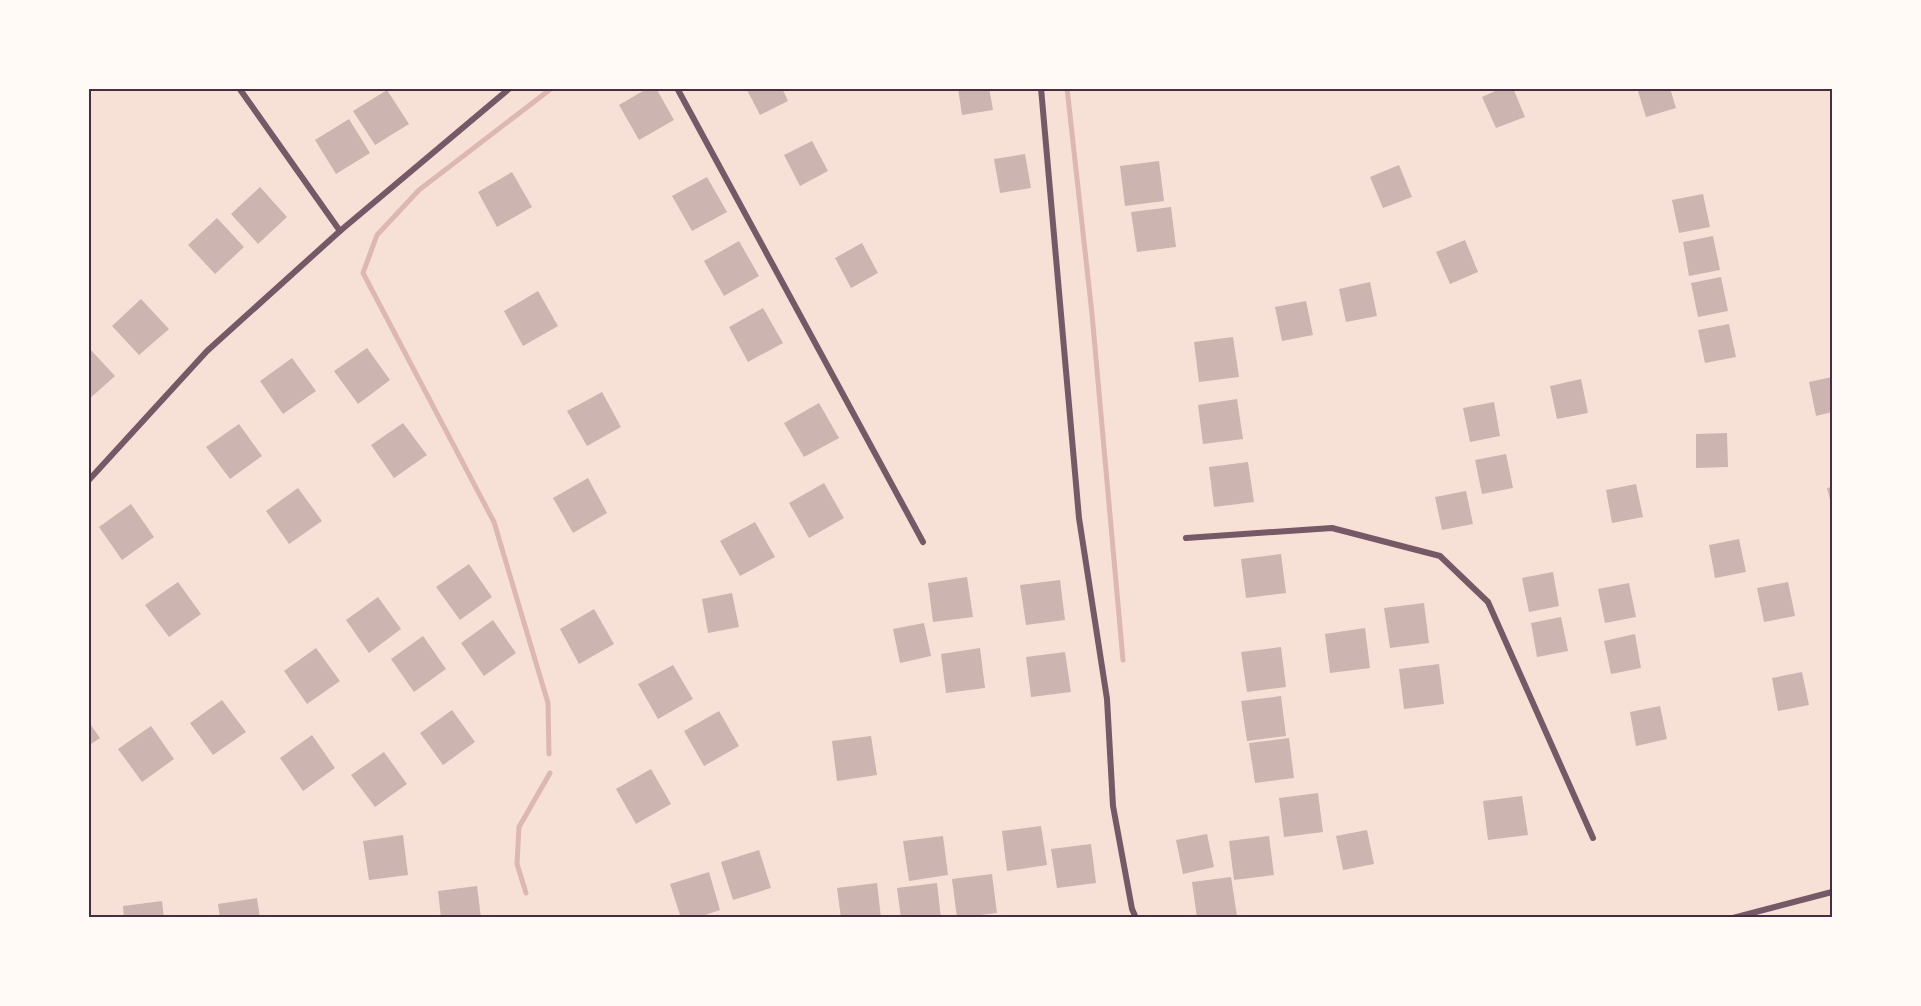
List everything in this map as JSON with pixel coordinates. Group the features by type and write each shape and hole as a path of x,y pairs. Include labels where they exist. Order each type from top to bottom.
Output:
{"street":[{"path":"239,88 340,231"},
{"path":"88,481 207,351 340,231 510,88"},
{"path":"678,88 923,542"},
{"path":"1041,88 1079,518 1107,699 1113,806 1132,909 1136,918"},
{"path":"1186,538 1332,528 1440,556 1488,602 1593,838"},
{"path":"1733,918 1833,891"}],"building":[{"path":"648,88 656,88 674,120 639,140 619,105"},
{"path":"746,88 782,88 788,101 760,115"},
{"path":"958,88 989,88 993,110 962,115"},
{"path":"1502,88 1513,88 1525,117 1496,128 1482,97"},
{"path":"1637,88 1670,88 1676,108 1646,117"},
{"path":"387,90 409,124 375,145 353,111"},
{"path":"349,119 370,153 336,174 315,140"},
{"path":"812,141 828,171 800,186 784,155"},
{"path":"1025,154 1031,188 1000,193 994,159"},
{"path":"1159,161 1164,201 1125,206 1120,166"},
{"path":"1399,165 1412,197 1383,208 1370,177"},
{"path":"512,172 532,207 497,227 478,192"},
{"path":"707,177 727,212 692,231 672,196"},
{"path":"260,187 287,217 258,244 231,214"},
{"path":"1703,194 1710,227 1679,233 1672,200"},
{"path":"1171,207 1176,247 1137,252 1131,212"},
{"path":"217,218 244,247 215,274 188,245"},
{"path":"1713,236 1720,270 1689,276 1683,242"},
{"path":"1465,240 1478,272 1450,284 1436,252"},
{"path":"739,241 759,276 724,296 704,261"},
{"path":"862,243 878,273 851,288 835,258"},
{"path":"1721,277 1728,311 1698,317 1691,283"},
{"path":"1370,282 1377,316 1346,322 1339,289"},
{"path":"538,291 558,326 523,346 504,311"},
{"path":"141,299 169,329 139,355 112,326"},
{"path":"1306,301 1313,335 1282,341 1275,307"},
{"path":"763,308 783,343 748,362 729,327"},
{"path":"1729,324 1736,357 1705,363 1698,330"},
{"path":"1233,337 1239,377 1199,382 1194,342"},
{"path":"88,347 115,376 88,400"},
{"path":"367,348 390,380 358,404 334,371"},
{"path":"292,358 316,391 283,414 260,381"},
{"path":"1832,377 1832,412 1816,416 1809,382"},
{"path":"1581,379 1588,413 1557,419 1550,386"},
{"path":"602,392 621,427 587,446 567,411"},
{"path":"1237,399 1243,439 1203,444 1198,405"},
{"path":"1494,402 1500,436 1470,442 1463,408"},
{"path":"819,403 839,438 804,457 784,423"},
{"path":"403,423 427,455 394,478 371,445"},
{"path":"239,424 262,456 230,479 206,447"},
{"path":"1727,433 1728,467 1696,468 1696,434"},
{"path":"1506,454 1513,488 1482,494 1475,460"},
{"path":"1248,462 1254,502 1214,507 1209,467"},
{"path":"588,478 607,513 573,533 553,498"},
{"path":"824,483 844,518 809,538 789,503"},
{"path":"1636,484 1643,517 1612,523 1606,490"},
{"path":"1832,487 1832,507 1827,488"},
{"path":"298,488 322,521 289,544 266,511"},
{"path":"1466,491 1473,524 1442,530 1435,497"},
{"path":"131,504 154,537 122,560 99,527"},
{"path":"755,522 775,557 740,576 720,541"},
{"path":"1739,539 1746,572 1715,578 1709,545"},
{"path":"1281,554 1286,593 1246,598 1241,559"},
{"path":"469,564 492,597 460,620 436,587"},
{"path":"1553,572 1559,606 1529,612 1522,578"},
{"path":"967,577 973,617 933,622 928,583"},
{"path":"1060,580 1065,620 1026,625 1020,585"},
{"path":"178,582 201,614 169,637 145,605"},
{"path":"1788,582 1795,616 1764,622 1757,588"},
{"path":"1629,583 1636,617 1605,623 1598,589"},
{"path":"732,593 739,627 708,633 702,599"},
{"path":"378,597 401,629 369,653 346,620"},
{"path":"1424,603 1429,643 1390,648 1384,608"},
{"path":"594,609 614,644 579,664 560,629"},
{"path":"1561,617 1568,651 1537,657 1531,623"},
{"path":"493,620 516,653 484,676 461,643"},
{"path":"924,623 931,656 900,663 893,629"},
{"path":"1365,628 1370,668 1330,673 1325,634"},
{"path":"1635,634 1641,668 1611,674 1604,641"},
{"path":"423,636 446,669 414,692 391,659"},
{"path":"1281,647 1286,687 1247,692 1241,652"},
{"path":"316,648 340,681 307,704 284,671"},
{"path":"980,648 985,688 946,693 941,654"},
{"path":"1065,652 1071,692 1031,697 1026,657"},
{"path":"1439,664 1444,704 1404,709 1399,669"},
{"path":"673,665 693,699 658,719 638,684"},
{"path":"1802,672 1809,705 1778,711 1772,678"},
{"path":"1281,696 1286,736 1247,741 1241,701"},
{"path":"222,700 246,732 213,755 190,723"},
{"path":"1660,706 1667,739 1636,746 1630,712"},
{"path":"452,710 475,742 443,765 420,733"},
{"path":"719,711 739,746 704,766 684,731"},
{"path":"88,721 100,738 88,746"},
{"path":"151,726 174,759 142,782 118,749"},
{"path":"312,735 335,768 303,791 280,758"},
{"path":"871,736 877,775 837,781 832,741"},
{"path":"1289,738 1294,778 1255,783 1249,743"},
{"path":"384,752 407,784 375,807 351,775"},
{"path":"651,769 671,804 636,824 616,789"},
{"path":"1318,793 1323,832 1284,837 1279,798"},
{"path":"1522,796 1528,835 1488,840 1483,801"},
{"path":"1041,826 1047,865 1007,871 1002,831"},
{"path":"1367,830 1374,864 1343,870 1336,836"},
{"path":"1207,834 1214,867 1183,874 1176,840"},
{"path":"403,835 408,875 369,880 363,841"},
{"path":"943,836 948,875 909,881 903,841"},
{"path":"1269,836 1274,875 1234,880 1229,841"},
{"path":"1091,844 1096,883 1057,888 1051,849"},
{"path":"759,850 771,888 733,900 721,862"},
{"path":"709,872 720,910 697,918 681,918 670,884"},
{"path":"992,874 997,913 957,918 952,879"},
{"path":"1231,877 1237,916 1197,918 1192,882"},
{"path":"877,883 881,918 841,918 837,888"},
{"path":"937,883 941,918 901,918 897,888"},
{"path":"477,886 481,918 441,918 438,891"},
{"path":"257,898 260,918 220,918 218,904"},
{"path":"162,901 164,918 124,918 123,906"}],"waterway":[{"path":"549,754 548,703 494,522 363,273 377,235 419,190 552,88"},
{"path":"1067,88 1092,314 1123,660"},
{"path":"526,893 517,864 519,827 550,773"}]}
